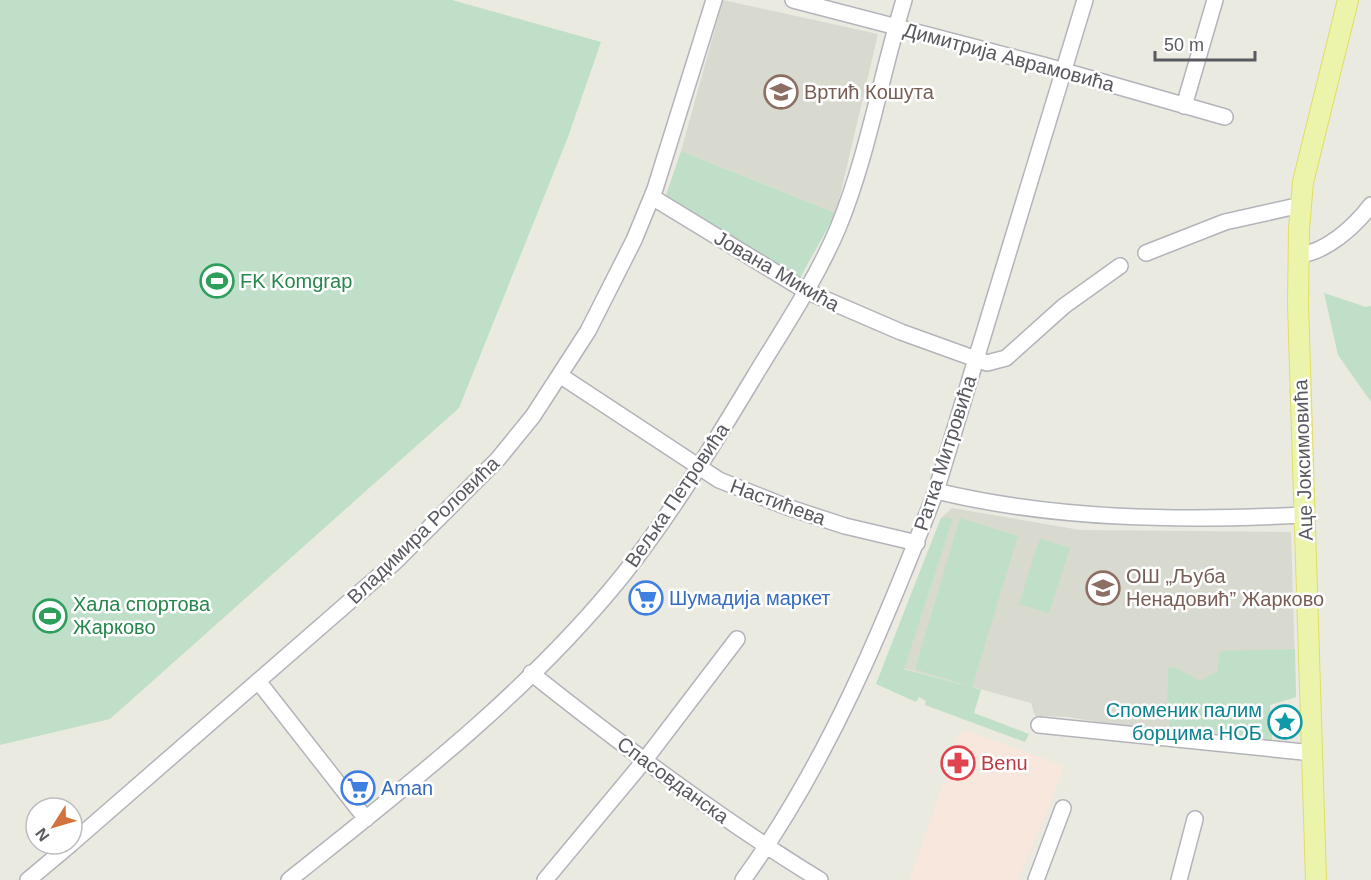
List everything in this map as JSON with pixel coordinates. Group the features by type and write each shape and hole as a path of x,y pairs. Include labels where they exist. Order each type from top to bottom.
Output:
{"main road":[{"name":"Аце Јоксимовића","path":"1316,880 1298,255 1301,205 1312,137 1348,0"}],"street":[{"name":"Владимира Роловића","path":"84,832 396,561 449,510 505,450 561,376 617,276 652,197 714,0"},
{"name":"Димитрија Аврамовића","path":"793,0 1063,71 1225,117"},
{"name":"Вељка Петровића","path":"289,880 447,753 581,623 621,577 699,469 806,291 841,217 861,160 904,0"},
{"name":"Ратка Митровића","path":"743,880 802,787 854,690 917,543 936,491 1084,0"},
{"path":"1184,106 1215,0"},
{"name":"Јована Микића","path":"652,197 806,291 845,310 975,360"},
{"path":"1146,253 1225,222 1301,205"},
{"path":"1298,255 1308,254 1326,245 1348,228 1371,205"},
{"path":"975,360 992,363 1006,358 1064,306 1120,266"},
{"name":"Настићева","path":"561,376 699,469 737,488 845,526 917,543"},
{"path":"936,491 1004,506 1064,513 1220,518 1304,515"},
{"path":"545,880 644,761 737,639"},
{"name":"Спасовданска","path":"531,673 644,761 766,847 820,880"},
{"path":"258,681 366,819"},
{"path":"1039,725 1312,753"},
{"path":"1036,880 1063,808"},
{"path":"1179,880 1195,819"},
{"name":"Владимира Роловића","path":"28,880 56,856"}],"shaded area":[{"name":"Вртић Кошута","path":"723,0 878,34 836,213 681,151"},
{"name":"ОШ „Љуба Ненадовић” Жарково","path":"952,508 1080,530 1291,532 1296,697 1270,705 1272,743 1133,728 1068,717 1035,716 1031,703 884,663 941,518"},
{"path":"965,730 1064,766 1050,805 1018,880 909,880 957,737"}],"green space":[{"path":"0,0 452,0 601,42 568,137 459,408 110,719 0,745"},
{"path":"681,151 836,213 800,278 665,198"},
{"path":"1324,293 1366,307 1371,306 1371,402 1338,355"},
{"path":"941,518 953,518 904,669 968,686 915,669 960,518 1018,536 972,687 981,690 974,713 1029,734 1025,742 925,705 926,701 919,697 916,702 876,684"},
{"path":"1040,538 1070,548 1049,613 1019,604"},
{"path":"1295,649 1296,697 1270,705 1272,743 1171,732 1167,707 1168,668 1174,667 1200,681 1217,672 1220,651"}],"place":[{"name":"Вртић Кошута","path":"781,92"},
{"name":"FK Komgrap","path":"217,281"},
{"name":"ОШ „Љуба Ненадовић” Жарково","path":"1103,588"},
{"name":"Шумадија маркет","path":"646,598"},
{"name":"Хала спортова Жарково","path":"50,616"},
{"name":"Споменик палим борцима НОБ","path":"1285,722"},
{"name":"Benu","path":"958,763"},
{"name":"Aman","path":"358,788"}]}
